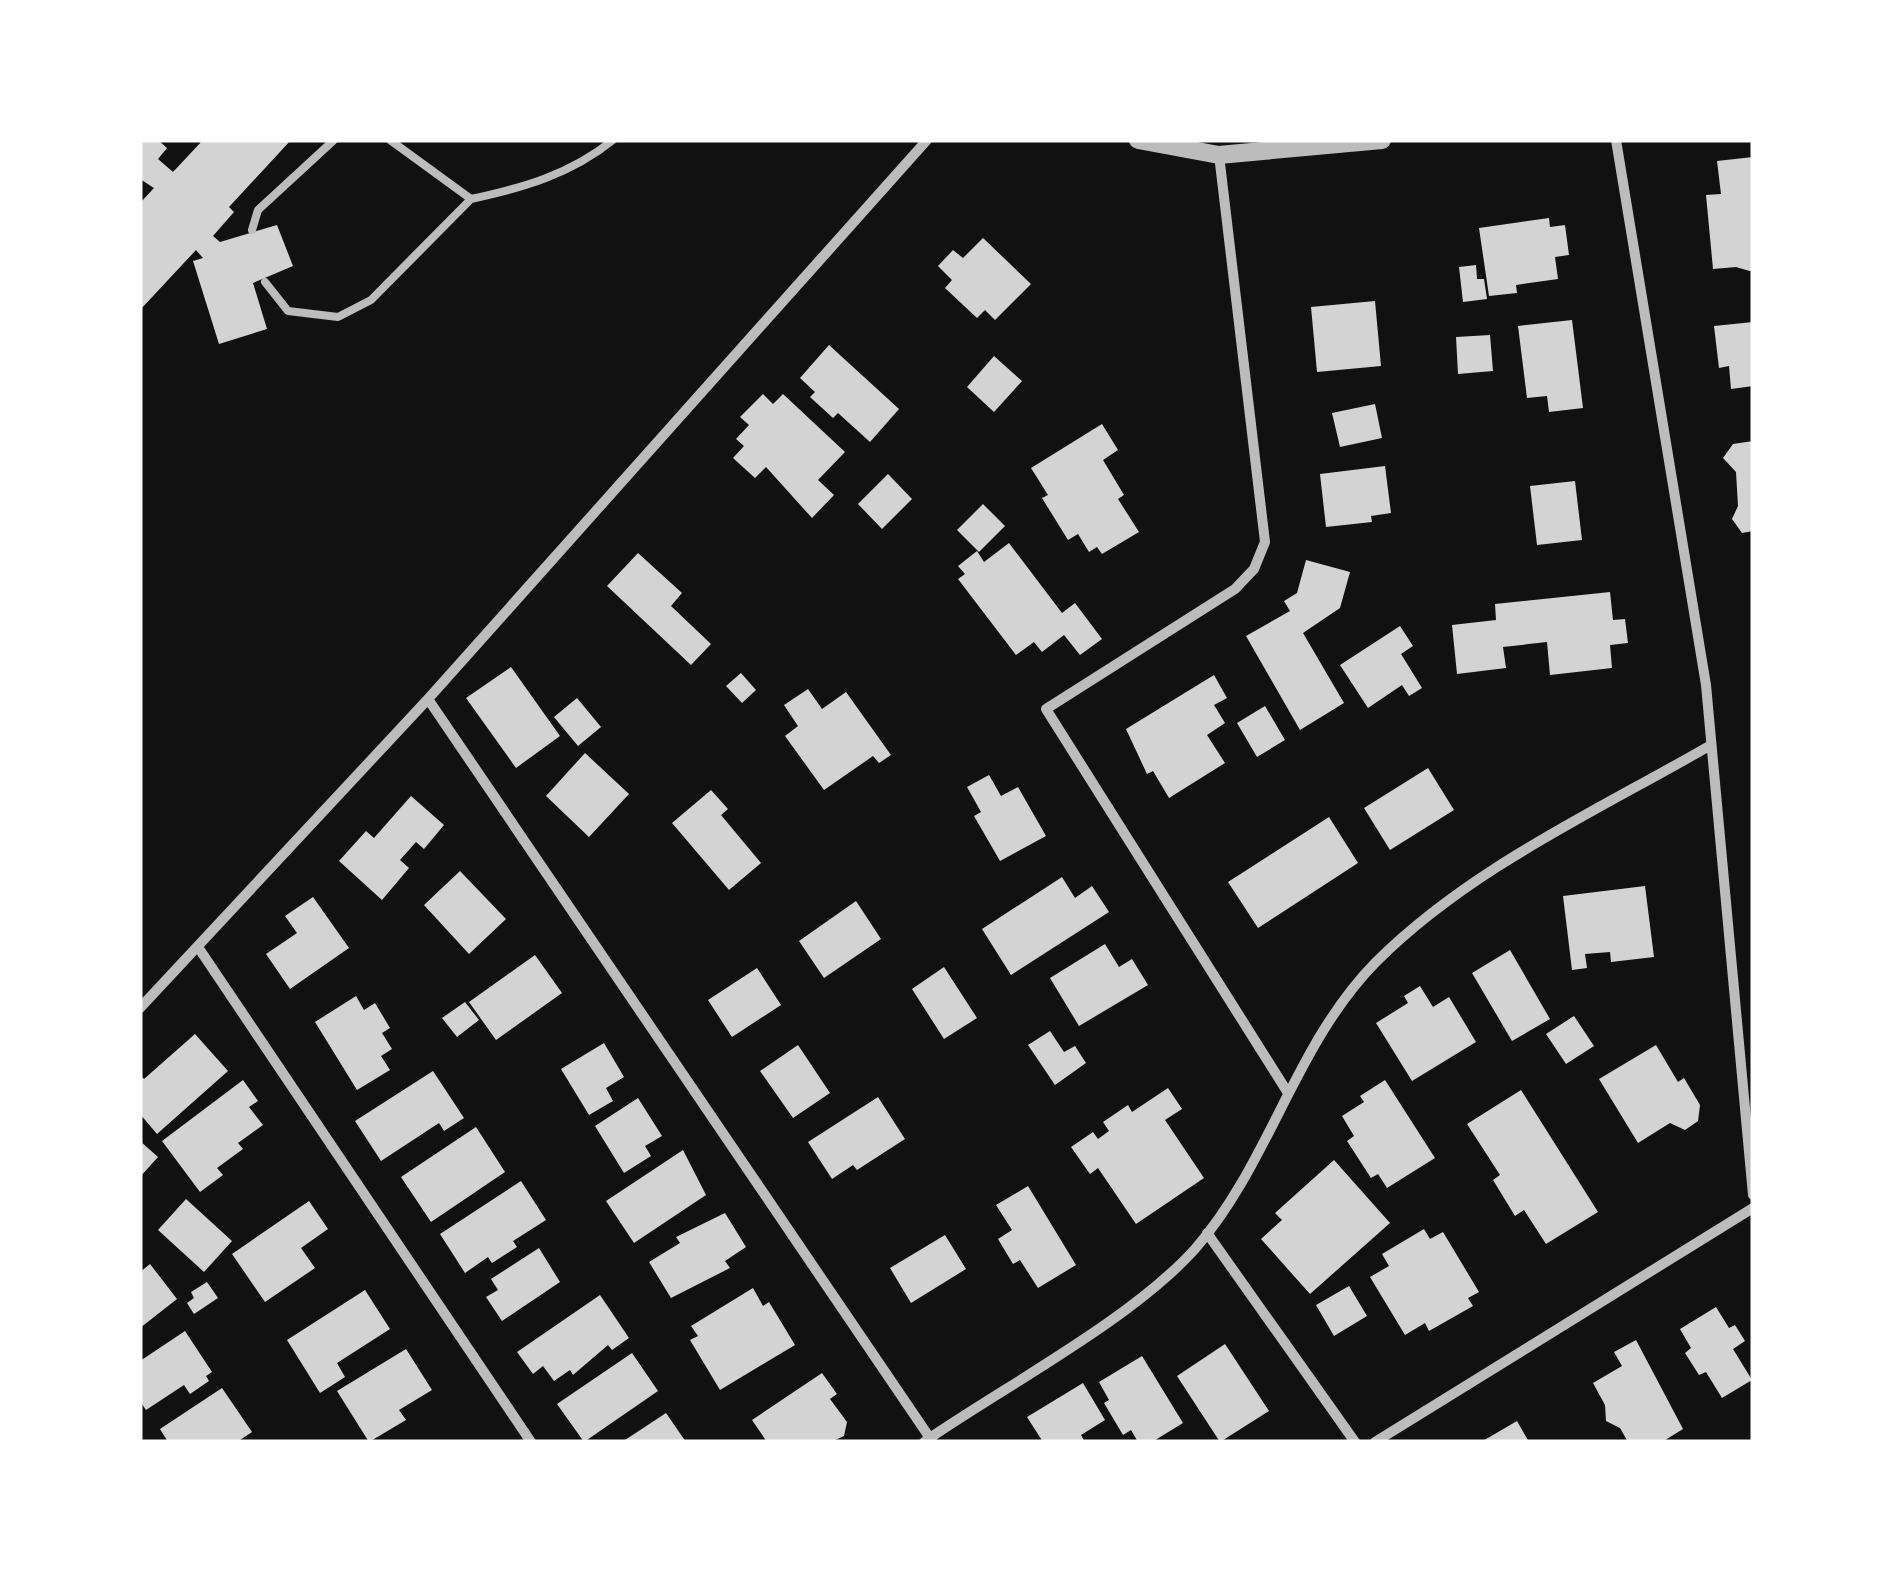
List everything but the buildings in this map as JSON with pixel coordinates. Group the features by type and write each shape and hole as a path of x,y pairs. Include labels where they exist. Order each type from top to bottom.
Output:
{"street":[{"path":"140,1008 428,698 926,140"},
{"path":"1151,142 1219,156 1382,140"},
{"path":"1616,140 1706,685 1753,1195"},
{"path":"1219,156 1265,542 1254,570 1236,589 1046,709 1288,1093"},
{"path":"428,698 929,1441 1130,1305 1194,1250 1238,1192 1321,1033 1374,964 1452,894 1711,745"},
{"path":"198,946 531,1442"},
{"path":"1375,1442 1753,1208"},
{"path":"1206,1233 1355,1442"}],"lane":[{"path":"252,230 258,210 334,140"},
{"path":"390,140 471,198"},
{"path":"265,282 288,311 338,318 371,300 471,198 541,180 574,166 613,140"}]}
